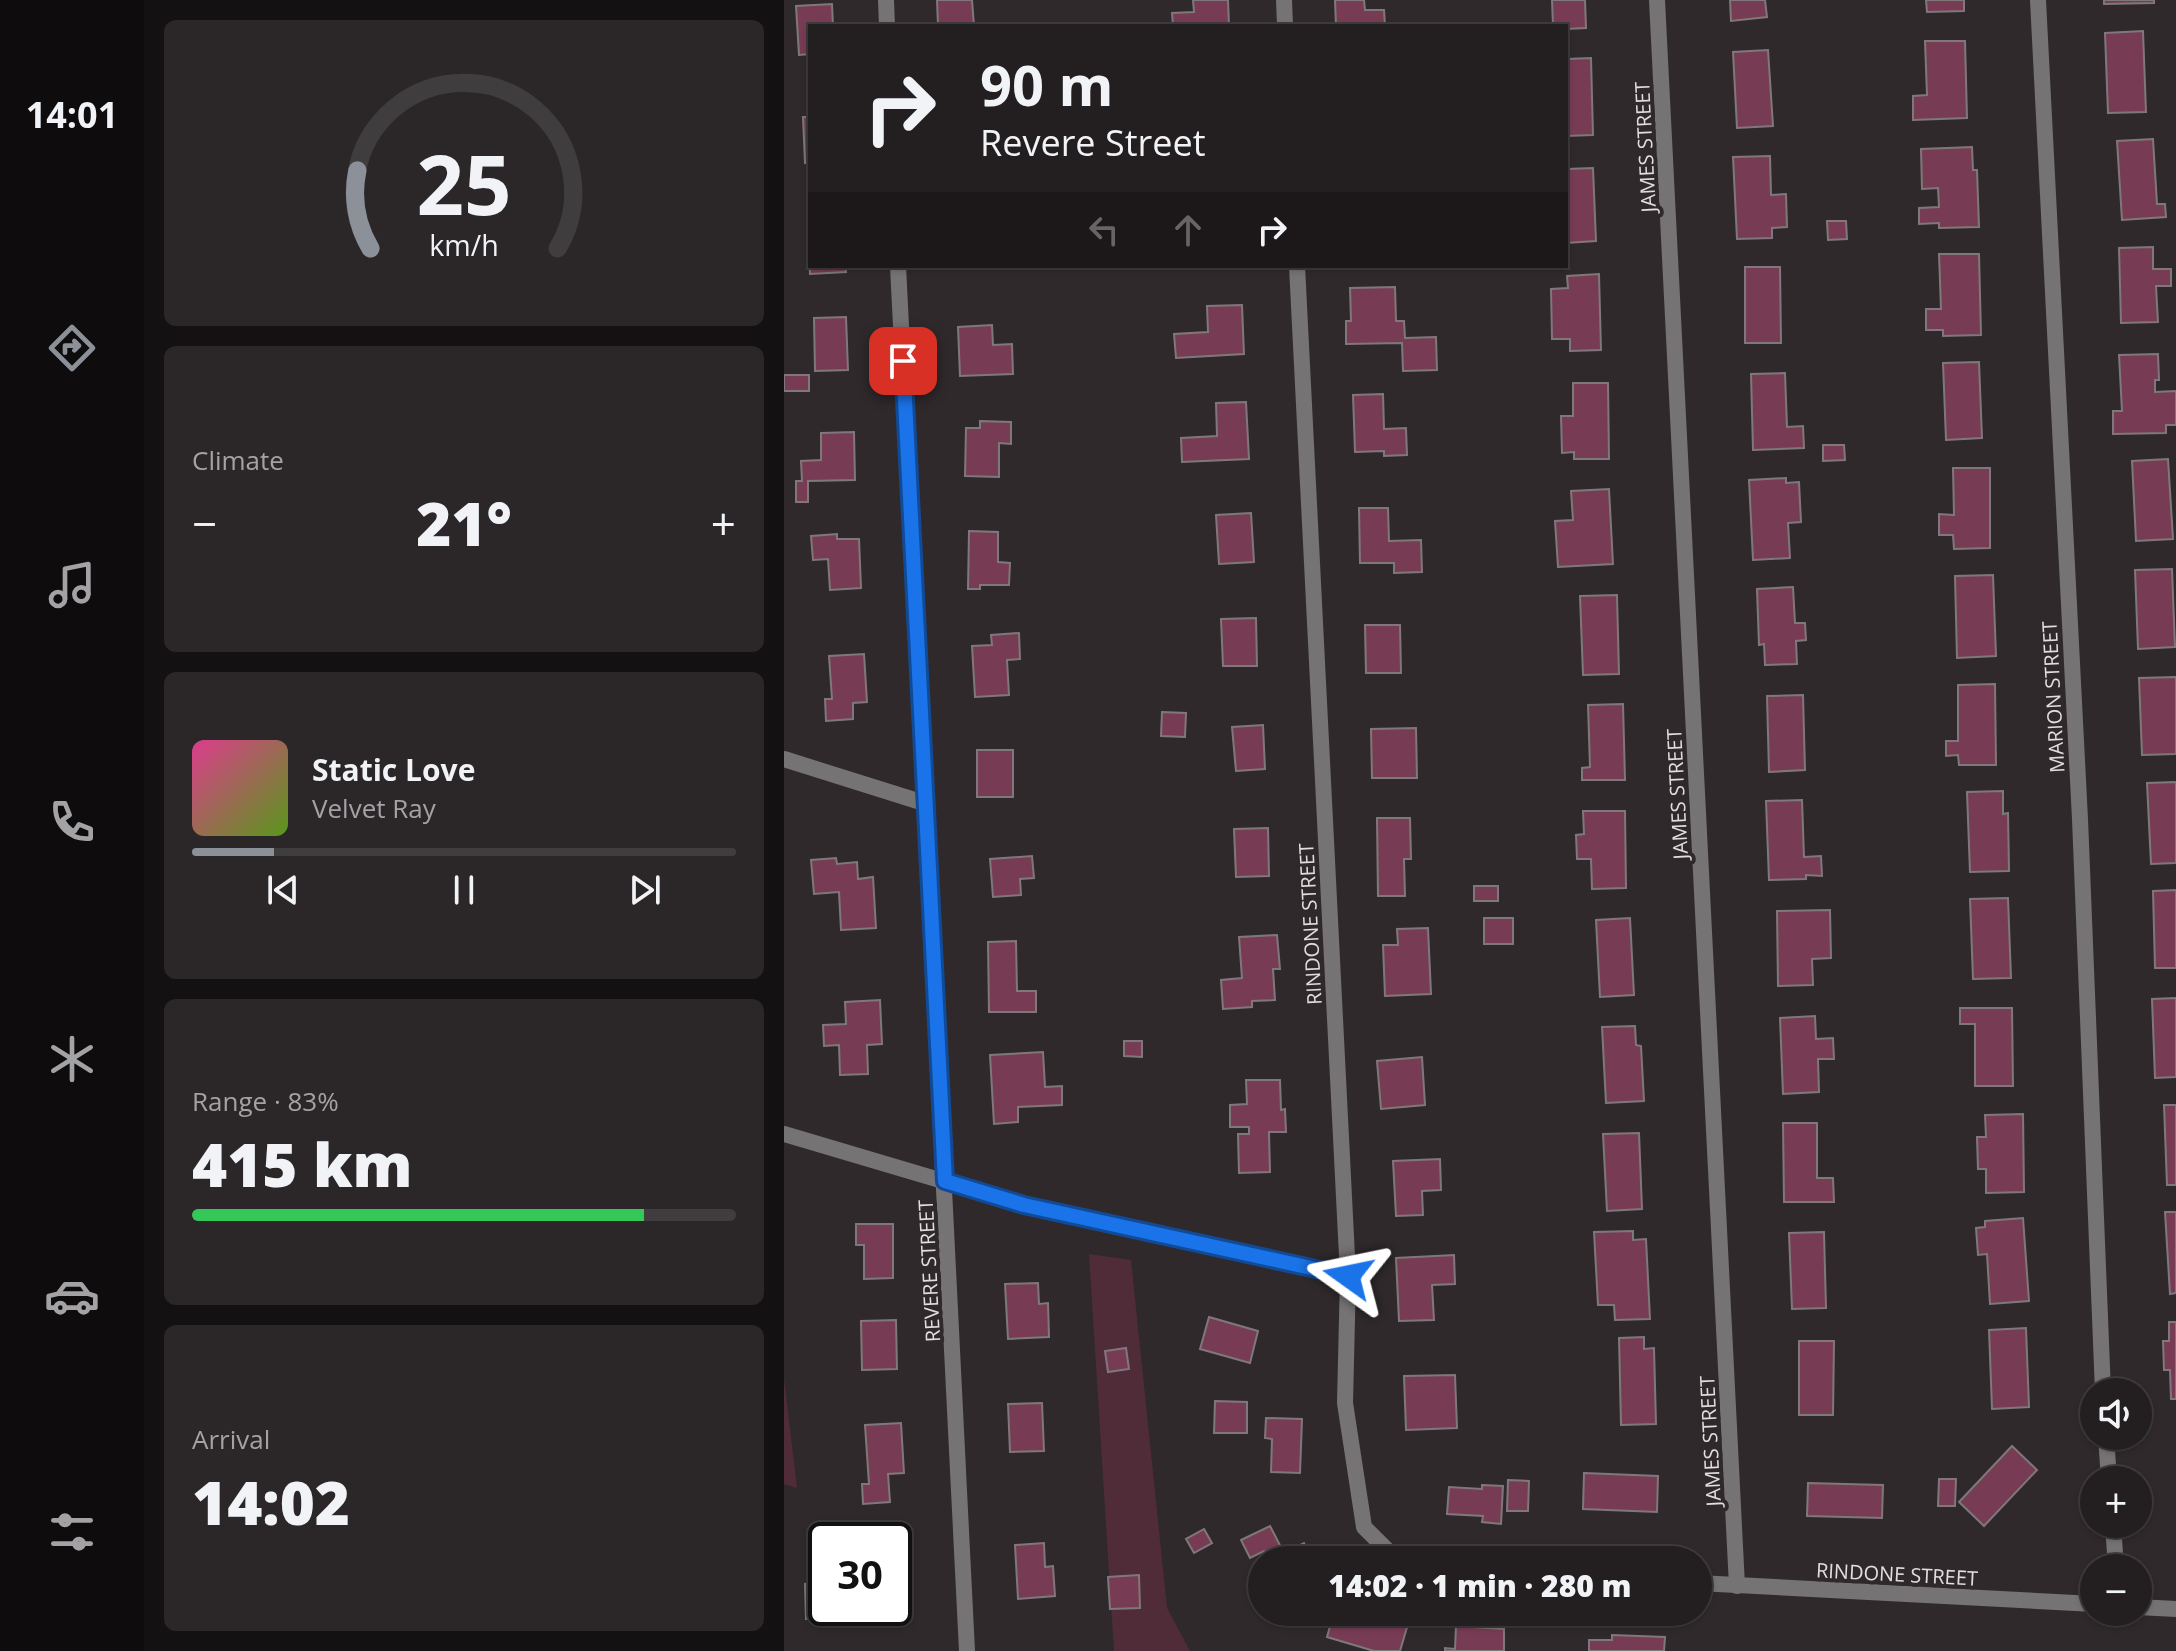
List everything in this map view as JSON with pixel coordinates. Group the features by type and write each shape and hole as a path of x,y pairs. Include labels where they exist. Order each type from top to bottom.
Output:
{"street":[{"path":"886,0 887,24"},
{"path":"1284,0 1285,24"},
{"name":"JAMES STREET","path":"1657,0 1737,1586"},
{"name":"MARION STREET","path":"2038,0 2080,819 2102,1378"},
{"name":"REVERE STREET","path":"898,268 967,1651"},
{"name":"RINDONE STREET","path":"1297,268 1348,1276 1345,1403 1364,1527 1383,1546"},
{"path":"784,759 924,803"},
{"path":"784,1134 1024,1205 1348,1276"},
{"name":"RINDONE STREET","path":"1712,1584 2080,1603"},
{"path":"2152,1608 2176,1609"}],"shaded area":[{"path":"1089,1254 1131,1260 1167,1608 1190,1651 1114,1651"},
{"path":"784,1379 797,1488 784,1484"}],"building":[{"path":"937,0 972,0 974,24 938,24"},
{"path":"1193,0 1228,0 1229,24 1173,24 1172,13 1194,12"},
{"path":"1335,0 1364,0 1365,10 1384,10 1385,24 1336,24"},
{"path":"1552,0 1585,0 1586,28 1568,29 1568,24 1553,24"},
{"path":"1730,0 1765,0 1767,17 1731,21"},
{"path":"1926,0 1964,0 1964,11 1927,12"},
{"path":"2104,0 2154,0 2154,3 2104,4"},
{"path":"832,4 833,24 808,24 808,54 799,55 796,6"},
{"path":"2143,31 2146,112 2108,113 2105,33"},
{"path":"1925,41 1965,41 1967,118 1913,120 1913,96 1927,95"},
{"path":"1768,50 1773,126 1737,128 1733,52"},
{"path":"1591,58 1593,135 1568,136 1568,59"},
{"path":"803,117 808,117 808,162 805,163"},
{"path":"2153,139 2157,204 2165,204 2166,217 2122,220 2117,141"},
{"path":"1972,147 1973,170 1977,170 1979,227 1939,228 1939,223 1919,224 1919,208 1939,207 1938,188 1922,189 1921,149"},
{"path":"1770,156 1771,195 1786,194 1787,227 1772,228 1772,238 1737,239 1733,157"},
{"path":"1593,168 1596,241 1568,243 1568,169"},
{"path":"1827,221 1846,221 1847,239 1828,240"},
{"path":"2153,247 2153,269 2171,269 2171,286 2156,286 2158,322 2121,323 2119,248"},
{"path":"1939,254 1979,254 1981,335 1943,336 1943,330 1926,330 1926,309 1941,309"},
{"path":"1745,267 1780,267 1781,343 1745,343"},
{"path":"810,268 845,268 846,272 810,274"},
{"path":"1599,274 1601,350 1570,351 1570,339 1552,339 1551,289 1568,288 1567,276"},
{"path":"1395,287 1396,321 1404,321 1405,338 1436,337 1437,370 1403,371 1402,343 1346,344 1346,321 1351,321 1350,288"},
{"path":"1242,305 1244,354 1176,358 1174,334 1208,332 1207,306"},
{"path":"846,317 848,370 815,371 814,318"},
{"path":"992,325 993,345 1012,344 1013,374 960,376 958,327"},
{"path":"2158,354 2159,380 2155,380 2155,392 2176,391 2176,425 2166,425 2166,433 2113,434 2113,411 2122,411 2119,355"},
{"path":"1979,362 1982,438 1946,440 1943,363"},
{"path":"1785,373 1787,427 1803,426 1804,448 1753,450 1751,374"},
{"path":"784,375 809,375 809,391 784,391"},
{"path":"1573,383 1608,383 1609,459 1574,459 1574,452 1562,453 1561,416 1573,416"},
{"path":"1383,394 1384,429 1406,428 1407,455 1384,456 1384,451 1355,452 1353,395"},
{"path":"1246,402 1249,459 1182,462 1181,438 1217,436 1216,403"},
{"path":"980,421 1011,422 1011,444 999,443 999,477 965,476 966,428 980,428"},
{"path":"854,432 855,480 808,481 808,502 796,502 796,481 802,481 801,461 821,460 821,433"},
{"path":"1823,445 1844,445 1845,460 1823,461"},
{"path":"2168,459 2173,539 2136,541 2132,461"},
{"path":"1953,468 1990,468 1990,548 1954,549 1953,535 1939,535 1939,514 1954,515"},
{"path":"1786,478 1786,483 1799,482 1801,522 1788,523 1790,558 1753,560 1749,480"},
{"path":"1609,489 1613,564 1558,567 1555,521 1573,520 1571,491"},
{"path":"1359,508 1388,508 1389,541 1421,540 1422,572 1394,573 1394,563 1360,563"},
{"path":"1251,513 1254,562 1219,564 1216,515"},
{"path":"969,531 998,532 998,562 1010,563 1009,585 980,585 980,589 968,589"},
{"path":"837,534 837,539 859,539 861,588 830,590 828,559 813,560 811,536"},
{"path":"2172,569 2175,647 2138,649 2135,570"},
{"path":"1993,575 1996,656 1957,658 1955,576"},
{"path":"1793,587 1795,623 1805,623 1806,640 1796,641 1797,664 1765,665 1764,644 1759,645 1757,589"},
{"path":"1617,595 1619,674 1583,675 1580,596"},
{"path":"1256,618 1257,666 1223,666 1221,619"},
{"path":"1365,625 1400,625 1401,673 1366,673"},
{"path":"1019,633 1020,659 1007,660 1009,695 975,697 972,646 992,645 991,635"},
{"path":"864,654 867,702 853,703 853,719 826,721 825,699 832,699 829,656"},
{"path":"2176,677 2176,754 2142,755 2139,678"},
{"path":"1995,684 1996,765 1959,765 1958,755 1946,756 1946,741 1958,741 1958,685"},
{"path":"1803,695 1805,770 1769,772 1767,696"},
{"path":"1623,704 1625,780 1582,780 1582,768 1590,767 1588,705"},
{"path":"1162,712 1186,713 1185,737 1161,736"},
{"path":"1263,725 1265,769 1236,771 1232,727"},
{"path":"1416,728 1417,778 1372,778 1371,729"},
{"path":"977,750 1013,750 1013,797 977,797"},
{"path":"2176,782 2176,863 2151,864 2147,783"},
{"path":"2003,791 2003,814 2008,813 2009,871 1970,872 1967,792"},
{"path":"1802,800 1804,857 1821,856 1822,876 1769,880 1766,801"},
{"path":"1583,811 1625,811 1626,888 1592,889 1591,859 1577,859 1576,835 1584,834"},
{"path":"1377,818 1410,818 1411,859 1404,859 1405,896 1378,896"},
{"path":"1268,828 1269,876 1236,877 1234,829"},
{"path":"1032,856 1034,878 1020,879 1021,895 993,897 990,859"},
{"path":"836,858 837,864 857,862 858,879 873,877 876,928 841,930 839,892 814,894 811,860"},
{"path":"1474,886 1498,886 1498,901 1474,901"},
{"path":"2176,890 2176,968 2155,968 2153,891"},
{"path":"2008,898 2011,978 1973,979 1970,899"},
{"path":"1830,910 1831,958 1812,959 1813,985 1778,986 1777,911"},
{"path":"1484,918 1513,918 1513,944 1484,944"},
{"path":"1630,918 1634,995 1600,997 1596,920"},
{"path":"1428,928 1431,994 1385,996 1383,945 1398,945 1397,929"},
{"path":"1277,935 1280,969 1273,969 1275,1000 1252,1001 1252,1007 1223,1009 1221,980 1242,978 1239,937"},
{"path":"1016,941 1017,991 1036,991 1036,1012 989,1012 988,942"},
{"path":"2176,998 2176,1077 2155,1078 2152,999"},
{"path":"880,1000 882,1044 867,1045 868,1074 840,1075 839,1045 824,1046 823,1025 846,1024 845,1002"},
{"path":"1960,1008 2012,1008 2013,1086 1975,1086 1975,1024 1960,1024"},
{"path":"1815,1016 1816,1039 1833,1038 1834,1059 1818,1059 1819,1092 1783,1094 1780,1018"},
{"path":"1635,1026 1636,1045 1641,1046 1644,1101 1606,1103 1602,1027"},
{"path":"1124,1041 1142,1041 1142,1057 1124,1056"},
{"path":"1043,1052 1045,1087 1062,1086 1062,1105 1018,1107 1018,1122 994,1124 990,1055"},
{"path":"1422,1057 1425,1105 1381,1109 1377,1061"},
{"path":"1246,1080 1280,1080 1281,1110 1285,1109 1286,1132 1269,1132 1270,1172 1239,1173 1238,1134 1249,1134 1249,1127 1230,1127 1230,1105 1247,1104"},
{"path":"2164,1105 2176,1105 2176,1185 2167,1185"},
{"path":"2023,1114 2024,1192 1986,1193 1986,1169 1978,1169 1977,1137 1986,1137 1985,1115"},
{"path":"1783,1123 1817,1123 1817,1178 1833,1178 1834,1202 1784,1202"},
{"path":"1639,1133 1642,1209 1607,1211 1603,1134"},
{"path":"1440,1159 1441,1190 1422,1191 1423,1215 1396,1216 1393,1161"},
{"path":"2165,1212 2176,1212 2176,1293 2170,1294"},
{"path":"2023,1218 2029,1301 1990,1304 1987,1254 1978,1255 1976,1228 1985,1227 1985,1221"},
{"path":"856,1224 893,1224 893,1278 864,1279 864,1245 856,1245"},
{"path":"1633,1231 1633,1240 1646,1239 1650,1319 1615,1320 1614,1305 1598,1305 1594,1232"},
{"path":"1824,1232 1826,1308 1792,1309 1789,1233"},
{"path":"1454,1255 1455,1284 1432,1285 1434,1320 1399,1321 1396,1258"},
{"path":"1038,1283 1039,1304 1048,1303 1049,1337 1008,1339 1005,1284"},
{"path":"1209,1317 1258,1331 1250,1363 1200,1349"},
{"path":"896,1320 897,1369 862,1370 861,1321"},
{"path":"2169,1322 2176,1322 2176,1399 2171,1399 2170,1370 2164,1370 2163,1341 2169,1341"},
{"path":"2026,1328 2029,1407 1992,1409 1989,1330"},
{"path":"1644,1337 1644,1349 1654,1348 1656,1424 1621,1425 1619,1338"},
{"path":"1799,1341 1834,1341 1833,1415 1799,1415"},
{"path":"1126,1348 1129,1369 1108,1372 1105,1351"},
{"path":"1455,1375 1457,1428 1406,1430 1404,1376"},
{"path":"1215,1401 1247,1402 1247,1433 1214,1433"},
{"path":"1042,1403 1044,1451 1010,1452 1008,1404"},
{"path":"1266,1418 1302,1419 1300,1473 1271,1472 1272,1439 1265,1438"},
{"path":"901,1423 904,1473 888,1474 890,1502 863,1504 862,1484 869,1484 865,1425"},
{"path":"2012,1446 2037,1470 1984,1526 1959,1502"},
{"path":"1584,1473 1658,1476 1657,1512 1583,1509"},
{"path":"1939,1479 1956,1479 1955,1506 1938,1506"},
{"path":"1508,1480 1529,1481 1528,1511 1507,1511"},
{"path":"1808,1483 1883,1485 1882,1518 1807,1516"},
{"path":"1482,1485 1503,1486 1501,1524 1482,1522 1483,1516 1447,1514 1449,1487 1482,1489"},
{"path":"1270,1526 1280,1546 1248,1546 1248,1554 1241,1540"},
{"path":"1204,1529 1212,1543 1194,1553 1186,1539"},
{"path":"1044,1543 1045,1567 1053,1566 1055,1596 1018,1599 1015,1545"},
{"path":"1139,1575 1140,1608 1110,1609 1108,1577"},
{"path":"805,1584 808,1584 808,1619 806,1619"},
{"path":"1330,1626 1407,1626 1400,1651 1374,1651 1327,1637"},
{"path":"1456,1626 1504,1629 1504,1651 1445,1651 1445,1648 1455,1649"},
{"path":"1612,1635 1665,1637 1664,1651 1589,1651 1589,1640 1612,1640"}],"route":[{"path":"903,361 945,1181 1024,1205 1348,1276"}]}
